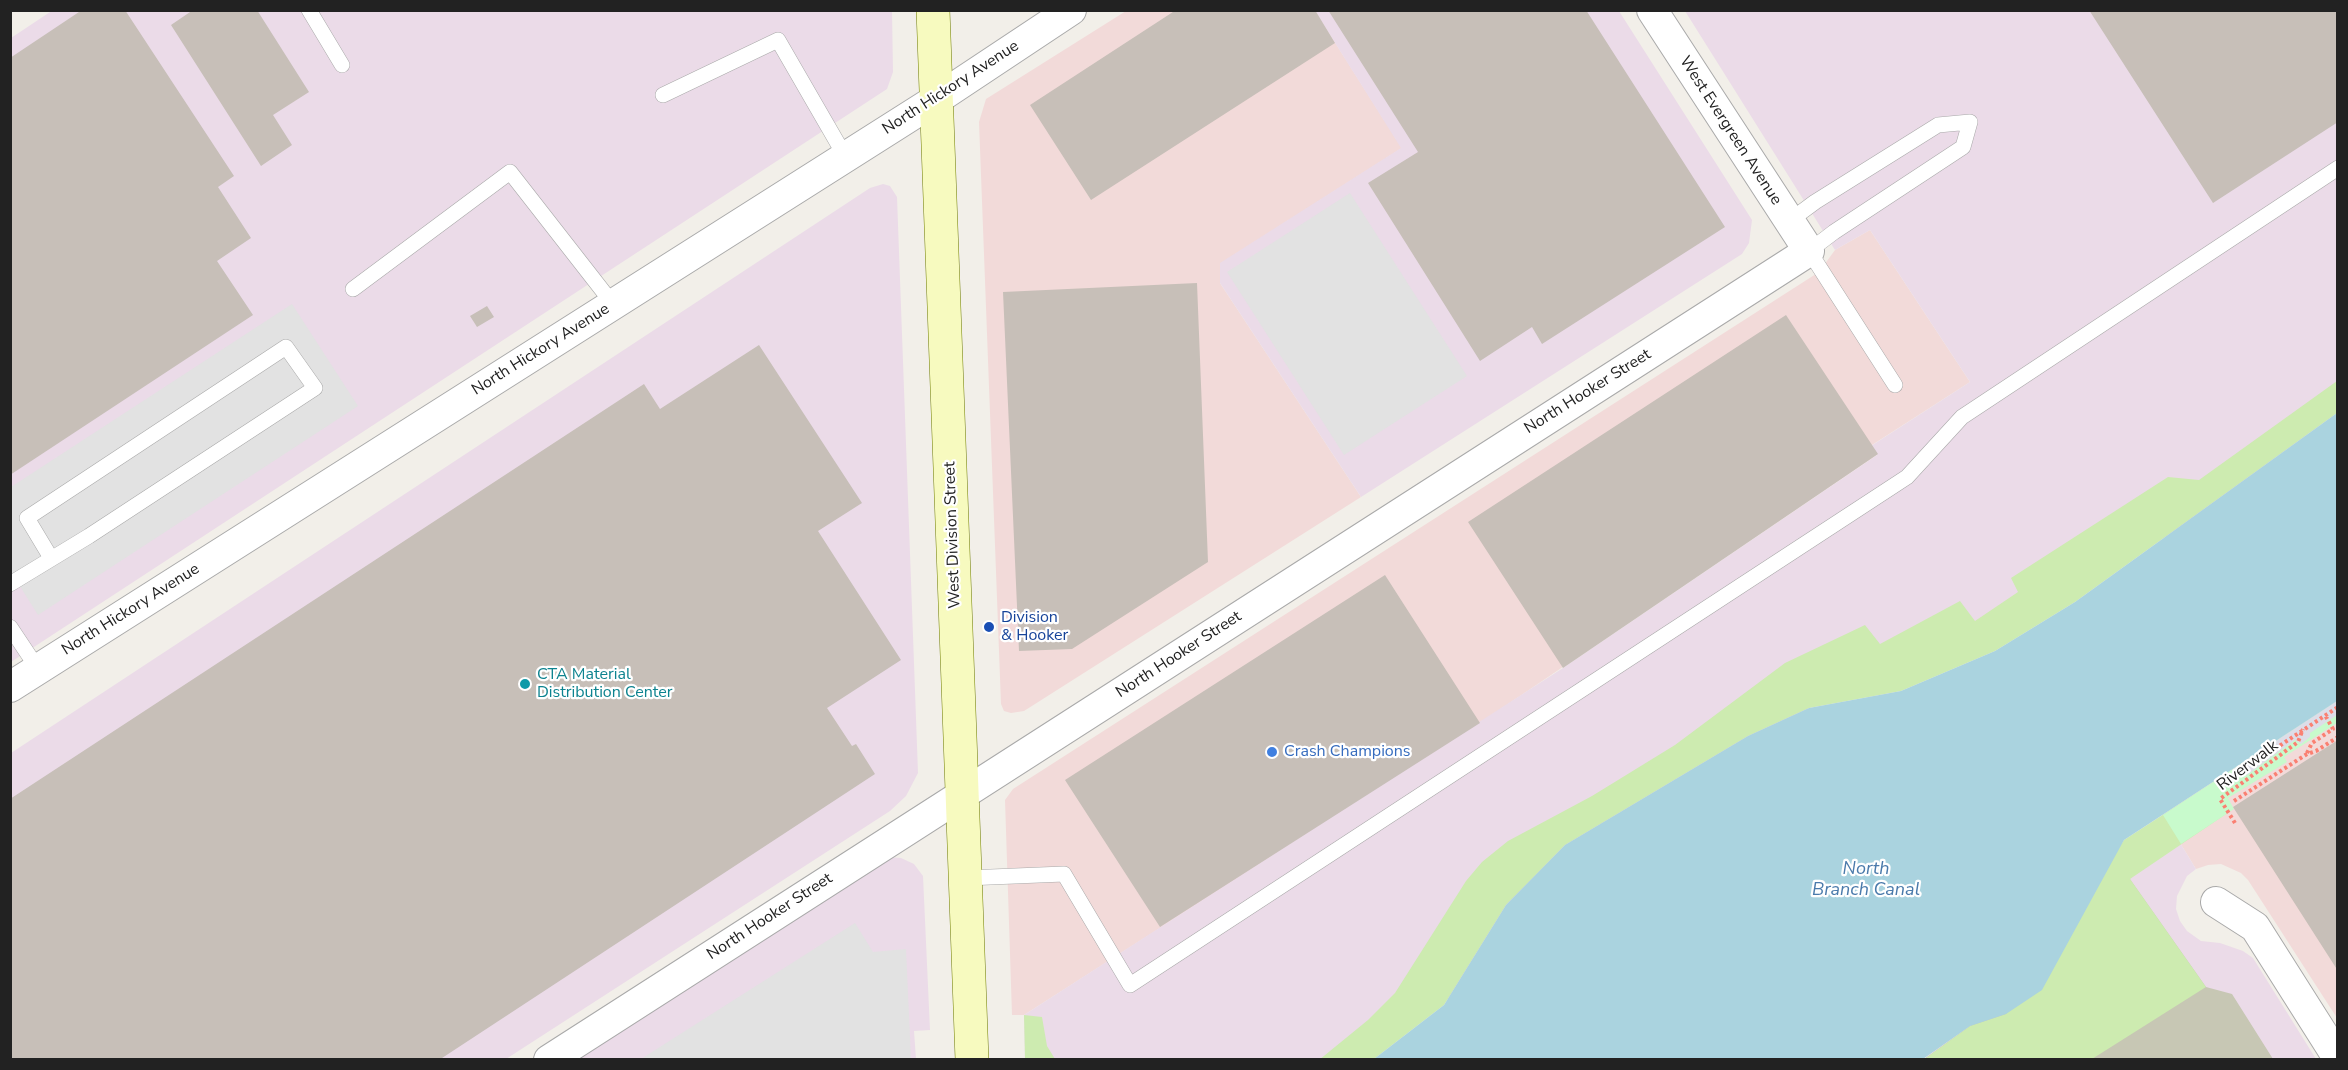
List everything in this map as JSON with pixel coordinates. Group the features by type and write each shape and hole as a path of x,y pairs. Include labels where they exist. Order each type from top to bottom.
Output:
{"main road":[{"name":"West Division Street","path":"933,10 972,1059"}],"street":[{"name":"North Hickory Avenue","path":"10,687 937,99 1071,10"},
{"name":"West Evergreen Avenue","path":"1652,10 1809,251"},
{"name":"North Hooker Street","path":"549,1059 1809,251"},
{"path":"2216,902 2254,927 2337,1058"}],"lane":[{"path":"309,10 342,65"},
{"path":"663,95 778,40 845,156"},
{"path":"1788,222 1938,124 1970,122 1963,147 1809,251 1895,385"},
{"path":"966,878 1064,874 1130,985 1907,477 1962,417 2337,168"},
{"path":"353,289 510,172 613,304"},
{"path":"10,584 99,530 315,388 286,347 27,518 51,558"},
{"path":"10,627 38,669"}],"path":[{"name":"Riverwalk","path":"2240,772 2337,707"},
{"path":"2307,753 2312,743 2333,729 2325,715"},
{"name":"Riverwalk","path":"2235,823 2220,799 2298,742 2303,729"},
{"path":"2234,801 2307,753 2316,751 2337,737"}],"shaded area":[{"path":"53,10 892,11 893,72 887,89 11,662 11,38"},
{"path":"1126,11 1315,11 1402,148 1220,264 1220,283 1361,497 1024,711 1011,713 1004,711 1001,704 979,122 986,99"},
{"path":"1315,11 1619,11 1752,220 1749,243 1742,254 1361,497 1220,283 1220,263 1401,148"},
{"path":"1685,11 2337,11 2337,413 2170,535 1809,708 1374,1059 1025,1059 1024,1015 1563,668 1877,455 1871,446 1970,382 1870,230 1835,250"},
{"name":"CTA Material Distribution Center","path":"883,184 890,186 897,197 918,773 906,796 890,811 506,1059 11,1060 11,753 870,188"},
{"path":"1350,193 1467,376 1344,455 1227,272"},
{"path":"1870,230 1970,382 1872,445 1878,454 1480,723 1024,1015 1012,1015 1005,800 1013,789 1819,272 1835,250"},
{"path":"292,304 358,406 38,615 11,572 11,487"},
{"path":"2337,701 2337,1018 2248,880 2241,873 2221,864 2196,869 2163,815"},
{"path":"2337,701 2337,715 2310,733 2310,737 2301,744 2295,740 2247,775 2232,770"},
{"path":"2163,815 2196,869 2187,876 2177,896 2176,909 2180,921 2187,931 2201,941 2220,943 2243,951 2253,958 2316,1059 1923,1060"},
{"path":"888,857 901,858 914,864 923,876 930,1030 914,1031 916,1059 568,1060"},
{"path":"2115,858 2206,987 2232,994 2273,1059 1923,1060 1970,1026"},
{"path":"855,923 873,952 906,949 911,1059 641,1059"}],"green space":[{"path":"2337,381 2337,413 2075,602 1995,651 1901,691 1809,708 1748,736 1565,845 1506,905 1444,1005 1374,1059 1319,1060 1368,1020 1395,993 1466,881 1482,862 1508,841 1592,796 1675,745 1785,663 1865,625 1880,644 1960,601 1975,621 2018,592 2011,578 2168,477 2199,480"},
{"path":"2337,701 2337,723 2284,757 2287,762 2228,798 2234,809 2181,844 2163,815"},
{"path":"2232,770 2240,772 2211,792 2226,814 2130,879 2206,987 2092,1059 1923,1060 1970,1026 2006,1014 2124,840"},
{"path":"1024,1015 1042,1017 1047,1046 1055,1059 1025,1059"}],"water":[{"name":"North Branch Canal","path":"2337,413 2337,701 2124,840 2042,990 2006,1014 1970,1026 1923,1059 1374,1059 1444,1005 1506,905 1565,845 1748,736 1809,708 1901,691 1995,651 2075,602"}],"building":[{"path":"82,10 125,10 234,176 218,187 251,238 217,261 253,315 10,475 10,58"},
{"path":"193,10 257,10 309,92 273,115 292,145 261,166 171,25"},
{"path":"1176,10 1315,10 1335,43 1091,200 1030,105"},
{"path":"1328,10 1586,10 1725,227 1542,344 1532,327 1480,361 1368,183 1418,152"},
{"path":"2089,10 2338,10 2338,122 2213,203"},
{"path":"1197,283 1208,562 1072,649 1019,651 1003,292"},
{"path":"487,306 494,317 477,327 470,316"},
{"path":"1786,315 1878,454 1563,668 1468,522"},
{"name":"CTA Material Distribution Center","path":"759,345 862,503 818,531 901,660 827,708 852,746 856,744 875,774 439,1060 10,1060 10,799 644,384 660,409"},
{"name":"Crash Champions","path":"1385,575 1480,723 1160,927 1065,780"},
{"path":"2338,740 2338,971 2233,807"}],"place":[{"name":"Division & Hooker","path":"989,627"},
{"name":"CTA Material Distribution Center","path":"525,684"},
{"name":"Crash Champions","path":"1272,752"}]}
